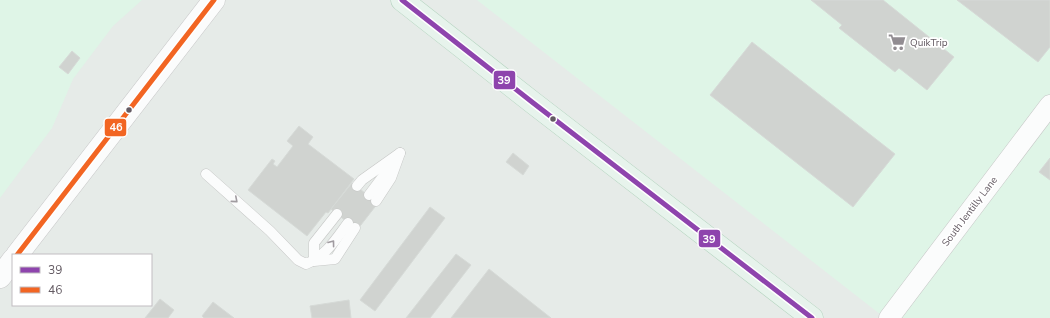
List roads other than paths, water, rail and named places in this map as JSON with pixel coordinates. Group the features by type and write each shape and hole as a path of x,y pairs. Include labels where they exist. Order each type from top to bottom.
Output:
{"main road":[{"path":"18,254 214,0"},
{"path":"402,0 812,318"},
{"path":"0,276 12,261"}],"street":[{"name":"South Jentilly Lane","path":"889,318 1050,105"}],"lane":[{"path":"357,186 362,180 400,153 391,178 372,198"},
{"path":"206,174 270,231 298,260 306,264 314,261 325,253 352,225"},
{"path":"314,261 314,243 337,214"}],"place":[{"name":"QuikTrip","path":"897,42"}]}
